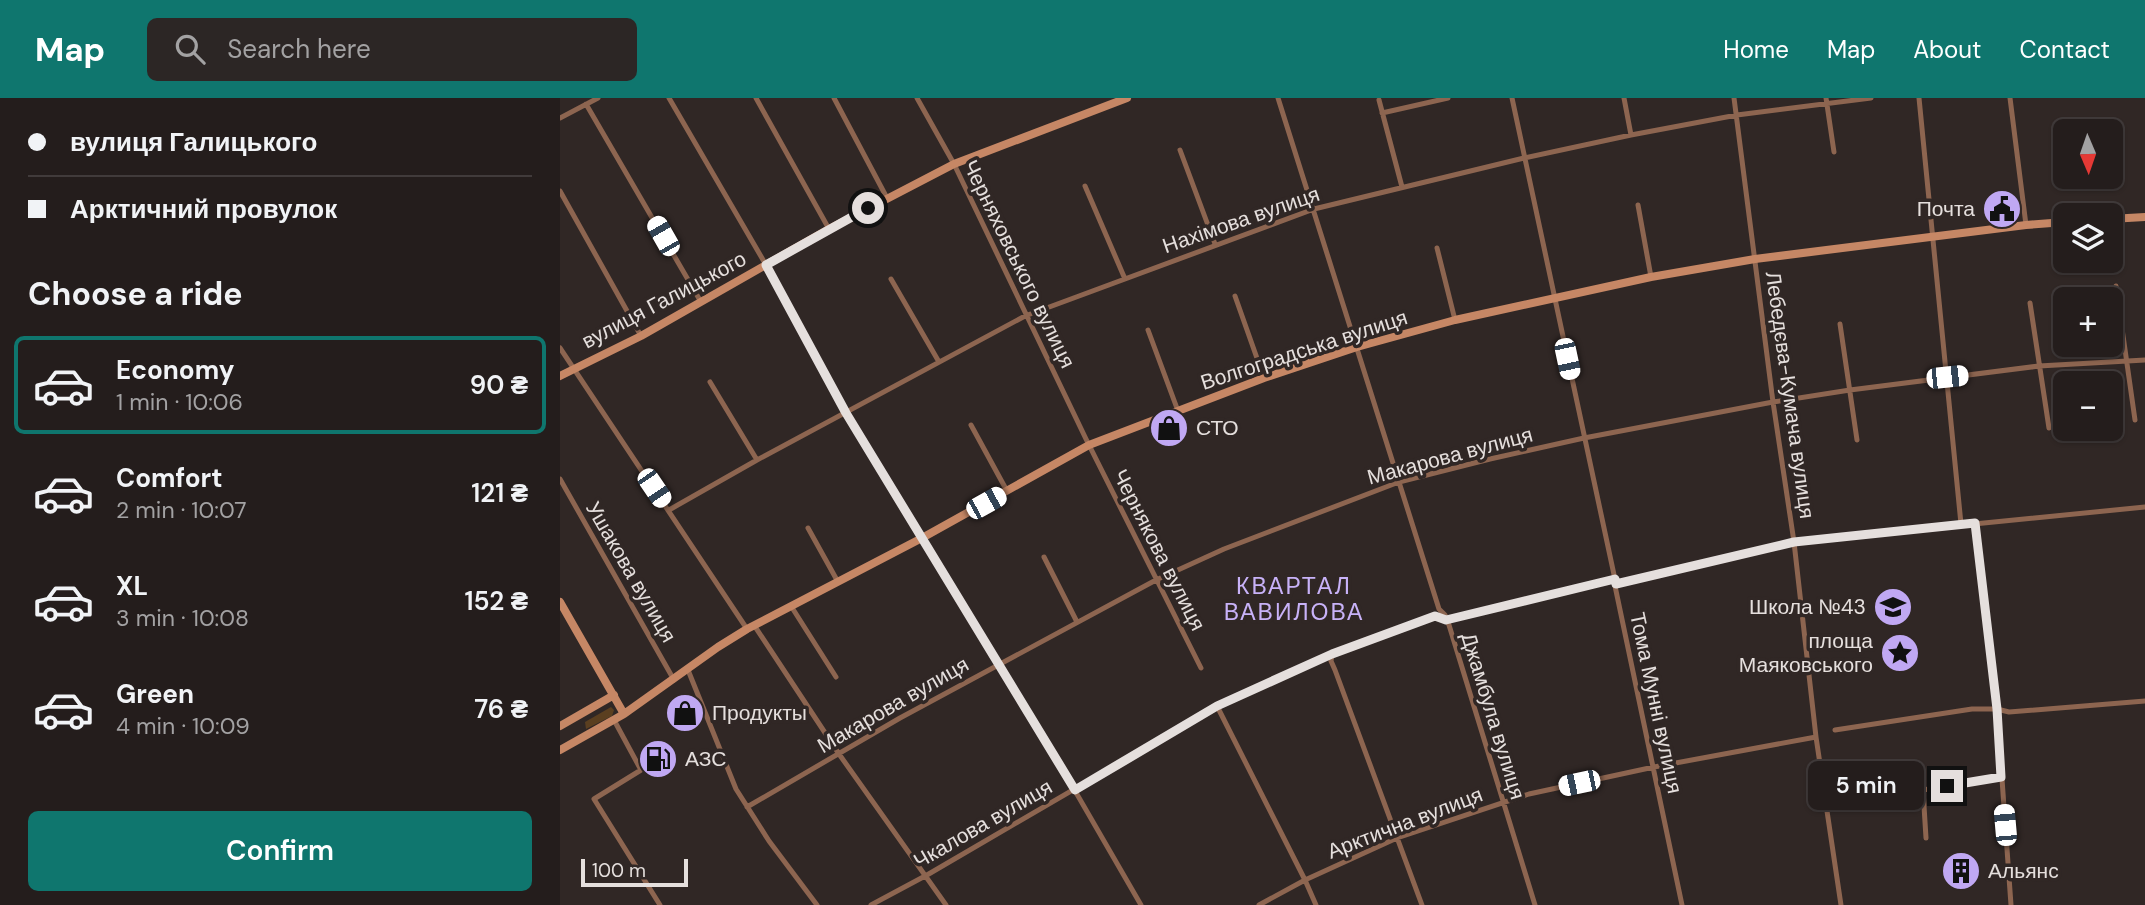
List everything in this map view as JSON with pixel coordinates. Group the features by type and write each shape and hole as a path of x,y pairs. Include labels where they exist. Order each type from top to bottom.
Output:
{"street":[{"path":"560,118 598,98"},
{"path":"669,98 766,265 846,413 1075,790 1141,905"},
{"path":"756,98 829,229"},
{"path":"834,98 887,198"},
{"name":"Черняховського вулиця","path":"917,98 954,164 1089,445"},
{"name":"вулиця Галицького","path":"560,376 641,336 829,229 954,164 1127,98"},
{"name":"Джамбула вулиця","path":"1278,98 1535,905"},
{"path":"1382,113 1448,98"},
{"name":"Тома Мунні вулиця","path":"1512,98 1616,581 1682,905"},
{"path":"1624,98 1631,135"},
{"name":"Лебедєва-Кумача вулиця","path":"1734,98 1794,542 1816,737 1841,905"},
{"name":"Нахімова вулиця","path":"669,510 1026,316 1314,209 1631,135 1827,100 1871,98"},
{"path":"1919,98 1961,524"},
{"path":"2010,98 2026,225"},
{"path":"1379,100 1402,187"},
{"path":"1827,100 1834,152"},
{"path":"586,104 701,302"},
{"path":"1180,150 1215,244"},
{"path":"1085,186 1125,279"},
{"path":"560,191 641,336"},
{"path":"1638,205 1651,277"},
{"path":"2123,218 2145,217"},
{"name":"Волгоградська вулиця","path":"560,750 624,714 718,647 751,627 922,538 1089,445 1264,378 1357,347 1455,320 1651,277 1755,259 2053,223"},
{"path":"1437,248 1455,320"},
{"path":"891,279 939,362"},
{"path":"2116,286 2135,419"},
{"path":"1235,296 1264,378"},
{"path":"2030,303 2049,428"},
{"path":"1840,324 1857,440"},
{"path":"1148,330 1178,411"},
{"path":"560,348 669,510 946,905"},
{"name":"Макарова вулиця","path":"747,807 998,664 1156,580 1238,544 1399,482 1584,438 1773,402 2039,366 2145,360"},
{"path":"710,382 757,460"},
{"path":"971,425 1007,491"},
{"name":"Чернякова вулиця","path":"1089,445 1201,668"},
{"name":"Ушакова вулиця","path":"560,479 674,680"},
{"name":"Чкалова вулиця","path":"871,905 927,876 1217,706 1332,654 1435,616 1446,620 1794,542 2145,507"},
{"path":"1975,523 1997,709 2011,905"},
{"path":"808,528 838,582"},
{"path":"1044,557 1077,622"},
{"path":"560,602 624,714"},
{"path":"791,606 836,677"},
{"path":"1332,654 1331,661 1422,905"},
{"path":"688,670 736,789 769,841 817,905"},
{"path":"560,726 614,695"},
{"path":"1835,730 1972,709 2009,712 2145,701"},
{"path":"1217,706 1316,905"},
{"path":"614,720 641,770 594,799 660,905"},
{"name":"Арктична вулиця","path":"1259,905 1305,880 1396,838 1502,802 1654,767 1816,737"},
{"path":"1926,838 1923,790 2001,777"}],"shaded area":[{"path":"611,707 614,710 612,716 586,729 585,722"}],"place":[{"name":"Почта","path":"2002,209"},
{"name":"СТО","path":"1169,428"},
{"name":"Школа №43","path":"1893,607"},
{"name":"площа Маяковського","path":"1900,653"},
{"name":"Продукты","path":"685,713"},
{"name":"АЗС","path":"658,759"},
{"name":"Альянс","path":"1961,871"}],"district":[{"name":"КВАРТАЛ ВАВИЛОВА","path":"1294,599"}],"route":[{"path":"868,208 766,265 846,413 1075,790 1217,706 1332,654 1435,616 1446,620 1615,579 1616,584 1794,542 1975,523 1997,709 2001,777 1947,786"}]}
